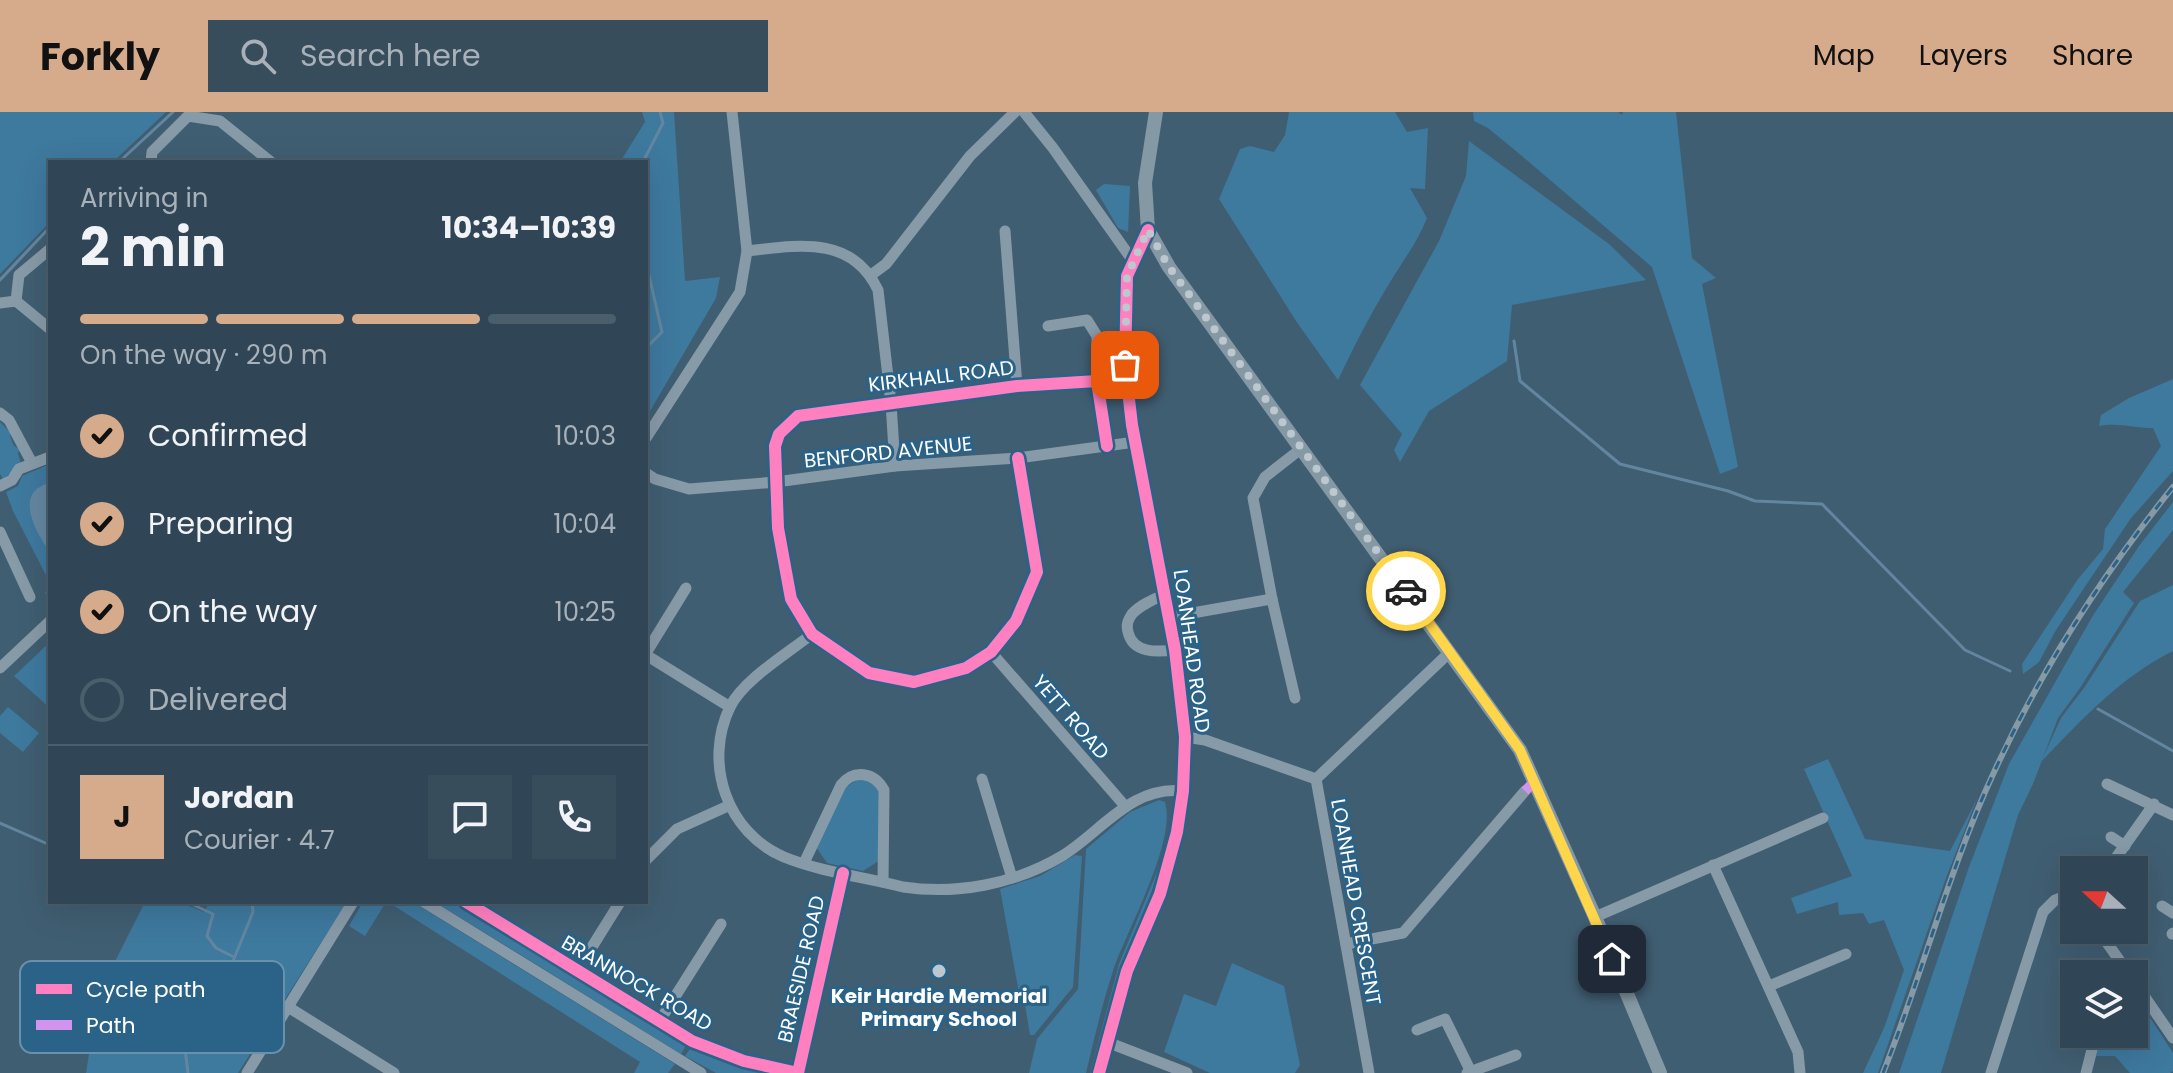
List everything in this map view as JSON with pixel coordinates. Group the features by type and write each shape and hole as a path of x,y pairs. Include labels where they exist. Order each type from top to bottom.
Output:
{"main road":[{"path":"1156,112 1145,183 1148,230 1169,267 1520,750 1595,917 1660,1073"}],"street":[{"path":"648,435 740,292 747,251 732,112"},
{"path":"871,275 886,264 970,156 1015,112"},
{"path":"1024,112 1133,261"},
{"path":"151,160 152,152 188,116 220,121 269,160"},
{"name":"LOANHEAD ROAD","path":"1099,1073 1127,971 1160,894 1177,832 1183,791 1185,737 1175,650 1135,442 1125,365 1127,276 1148,230"},
{"path":"1005,231 1017,386"},
{"path":"747,251 798,245 838,250 871,275 878,290 895,466"},
{"path":"16,301 19,275 48,251"},
{"path":"0,303 16,301 48,327"},
{"path":"1048,326 1087,320 1097,336 1097,381 1107,446"},
{"name":"KIRKHALL ROAD","path":"776,482 775,446 779,434 798,416 1017,386 1097,381"},
{"path":"0,413 9,420 32,463"},
{"name":"BENFORD AVENUE","path":"648,474 689,489 776,482 895,466 1018,458 1135,442"},
{"path":"1295,698 1253,498 1265,477 1302,448"},
{"path":"0,486 12,480 19,469 48,458"},
{"path":"776,482 778,528 791,599 812,634 869,673 914,682 966,668 991,652 1016,621 1037,572 1018,458"},
{"path":"0,532 30,597"},
{"path":"0,565 12,559"},
{"path":"648,651 686,588"},
{"path":"1165,594 1131,616 1127,624 1129,637 1136,646 1148,651 1175,650"},
{"path":"1170,617 1272,599"},
{"path":"0,668 48,623"},
{"path":"812,634 748,685 730,707 719,747 721,779 728,806 749,834 782,856 922,890 982,886 1012,878 1063,855 1125,806 1149,795 1183,791"},
{"name":"YETT ROAD","path":"991,652 1125,806"},
{"path":"1316,779 1450,652"},
{"path":"648,655 730,707"},
{"name":"LOANHEAD CRESCENT","path":"1185,737 1205,740 1316,779 1369,1073"},
{"path":"804,863 841,785 851,776 867,775 876,779 884,790 883,882"},
{"path":"982,779 1012,878"},
{"path":"2107,784 2173,815"},
{"path":"1346,944 1403,933 1525,791"},
{"path":"2118,856 2154,804"},
{"path":"648,858 677,829 728,806"},
{"path":"1595,917 1823,818"},
{"path":"2111,837 2125,846"},
{"path":"1713,865 1798,1052 1800,1073"},
{"name":"BRAESIDE ROAD","path":"798,1073 843,873"},
{"path":"1991,1073 2043,912 2060,898"},
{"path":"284,1013 352,904"},
{"path":"427,904 701,1073"},
{"path":"587,955 619,904"},
{"path":"2162,906 2173,913"},
{"name":"BRANNOCK ROAD","path":"484,907 692,1041 720,1053 798,1073"},
{"path":"659,1022 721,924"},
{"path":"1769,986 1846,954"},
{"path":"2148,1001 2172,1034"},
{"path":"288,1007 394,1073"},
{"path":"1417,1030 1445,1019 1469,1072 1516,1055"},
{"path":"1107,1042 1187,1073"},
{"path":"2086,1073 2092,1048"},
{"path":"247,1073 259,1053"}],"shaded area":[{"path":"0,112 166,112 115,160 48,160 48,224 0,274"},
{"path":"642,112 674,112 685,281 720,277 716,298 648,415 648,160 621,160 645,122"},
{"path":"1289,112 1395,112 1407,132 1428,128 1425,189 1410,188 1427,218 1370,316 1338,380 1296,321 1219,199 1240,149 1250,146 1274,152 1285,135"},
{"path":"1473,112 1618,112 1622,115 1623,112 1676,112 1692,258 1716,278 1702,284 1738,467 1720,474 1652,267 1488,128 1474,121"},
{"path":"1469,141 1609,244 1646,280 1512,305 1507,361 1429,411 1400,462 1394,450 1402,434 1360,385 1439,241 1466,176"},
{"path":"1104,184 1130,186 1128,232 1118,228 1096,190"},
{"path":"2173,379 2173,471 2131,518 2056,630 2039,662 2023,674 2022,664 2078,579 2103,549 2105,529 2161,446 2153,428 2099,426 2101,415 2129,398"},
{"path":"0,422 11,433 14,446 20,449 21,464 3,479 0,474"},
{"path":"48,465 48,579 6,492 18,486 22,476"},
{"path":"48,484 48,549 30,513 32,494"},
{"path":"2173,502 2173,530 2123,592 2134,603 2058,718 2018,815 1941,1073 1899,1073 1969,867 2009,764 2092,617 2139,546"},
{"path":"2173,585 2173,651 2119,686 2041,762 2061,718 2140,601"},
{"path":"48,644 48,706 14,676"},
{"path":"8,707 39,733 23,752 0,733 0,716"},
{"path":"1828,759 1865,839 1950,851 1977,799 1878,1073 1863,1073 1884,1028 1904,970 1884,920 1869,924 1863,913 1839,915 1838,902 1797,914 1791,898 1852,876 1804,769"},
{"path":"859,779 872,784 880,795 880,860 863,871 827,863 816,847 846,787"},
{"path":"1159,800 1165,802 1167,819 1164,839 1113,971 1086,1073 1029,1073 1037,1039 1078,989 1086,849 1130,812"},
{"path":"1075,855 1082,856 1073,987 1034,1035 1030,1035 1000,889 1040,876"},
{"path":"1159,867 1119,974 1093,1073 1090,1073 1119,964"},
{"path":"144,904 184,904 204,912 209,904 346,904 284,1001 284,961 115,961"},
{"path":"362,904 385,904 365,936 349,926"},
{"path":"391,904 416,904 675,1064 668,1073 634,1073 640,1062"},
{"path":"438,904 458,904 687,1044 681,1054"},
{"path":"1232,963 1284,986 1300,1065 1295,1073 1210,1073 1164,1052 1184,994 1216,1006"},
{"path":"2148,1015 2173,1053 2173,1071 2130,1073 2115,1056 2096,1056 2098,1048 2148,1048"},
{"path":"692,1046 718,1058 777,1073 716,1073 685,1056"},
{"path":"89,1053 251,1053 238,1073 86,1073"}],"waterway":[{"path":"121,160 173,112"},
{"path":"644,160 663,123 660,112"},
{"path":"0,280 48,229"},
{"path":"648,271 662,332 648,346"},
{"path":"1514,341 1520,381 1620,464 1728,491 1755,501 1822,504 1965,650 2010,671"},
{"path":"2098,709 2173,751"},
{"path":"0,823 48,844"},
{"path":"191,904 213,914 207,936 216,948 232,956"},
{"path":"233,961 253,912 252,904"},
{"path":"186,1053 188,1073"}],"railway":[{"path":"1883,1073 1964,845 2013,732 2075,623 2173,487"}],"marked path":[{"path":"1525,791 1535,781"}],"cycle path":[{"path":"1099,1073 1127,971 1160,894 1177,832 1183,791 1185,737 1175,650 1132,425 1125,365 1127,276 1148,230"},
{"path":"1018,458 1037,572 1016,621 991,652 966,668 914,682 869,673 812,634 791,599 778,528 775,446 779,434 798,416 1017,386 1097,381 1107,446"},
{"path":"469,904 692,1041 744,1061 798,1073 843,873"}],"way so far":[{"path":"1125,365 1127,276 1148,230 1169,267 1406,591"}],"place":[{"name":"Keir Hardie Memorial Primary School","path":"939,971"}],"route":[{"path":"1406,591 1520,750 1612,959"}]}
